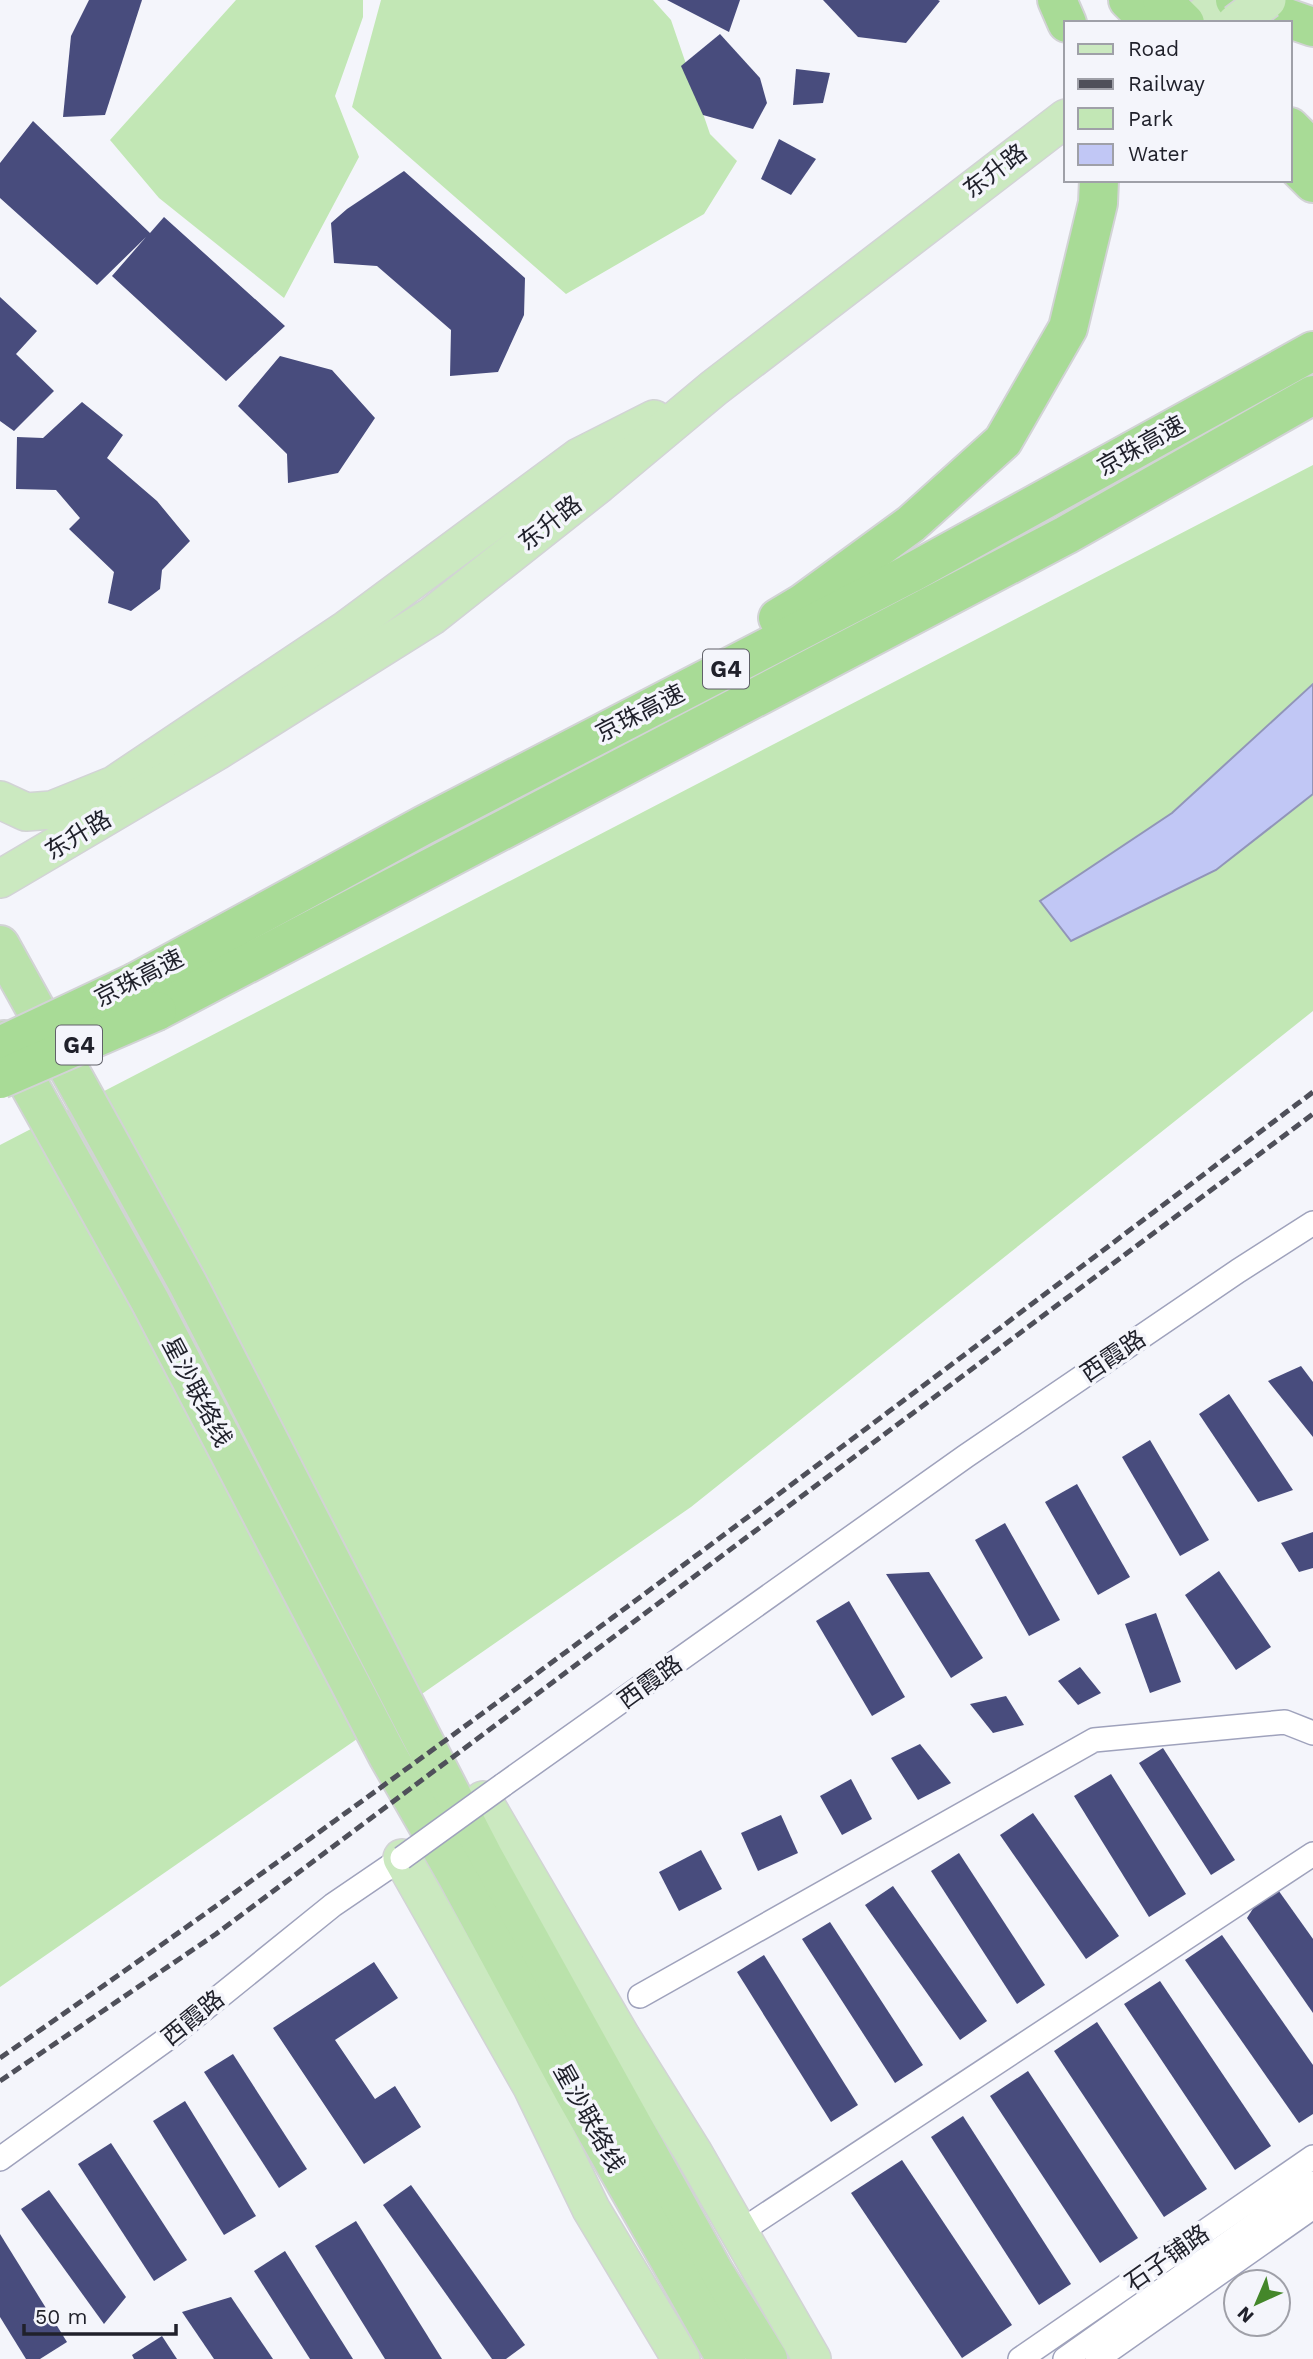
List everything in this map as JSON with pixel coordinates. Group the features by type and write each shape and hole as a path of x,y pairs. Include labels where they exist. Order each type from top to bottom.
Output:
{"highway":[{"path":"1057,0 1066,21"},
{"path":"1128,0 1149,21"},
{"path":"1162,0 1183,21"},
{"path":"1234,0 1313,27"},
{"path":"1292,130 1313,150"},
{"path":"1292,162 1313,183"},
{"path":"424,825 803,603 911,524 1003,441 1068,328 1098,203 1099,182"},
{"name":"京珠高速","path":"0,1079 147,996 424,825 909,574 1313,351"},
{"name":"京珠高速","path":"0,1046 147,996 1066,535 1313,394"},
{"path":"1066,535 1313,413"},
{"path":"0,945 188,1284 483,1856 714,2272 768,2359"},
{"name":"星沙联络线","path":"0,1032 150,1301 388,1756 726,2359"}],"main road":[{"path":"1197,21 1225,0"},
{"path":"1239,21 1267,0"},
{"name":"东升路","path":"0,879 49,863 237,761 441,624 1006,176 1064,119"},
{"name":"东升路","path":"0,901 49,863 217,751 432,616 599,484 714,388 1006,176 1064,147"},
{"path":"0,800 26,812 52,810 114,785 347,629 579,457 714,388"},
{"path":"493,1792 622,2038 693,2152 812,2359"},
{"path":"402,1858 532,2087 591,2209 681,2359"}],"street":[{"name":"西霞路","path":"0,2160 167,2039 333,1905 966,1456 1313,1223"},
{"path":"640,1996 1094,1740 1285,1722 1313,1733"},
{"path":"738,2233 1313,1854"},
{"name":"石子铺路","path":"1020,2359 1313,2157"},
{"name":"石子铺路","path":"1065,2359 1313,2183"},
{"name":"石子铺路","path":"1097,2359 1313,2207"}],"green space":[{"path":"236,0 363,0 363,17 335,96 359,157 284,298 159,198 110,140"},
{"path":"381,0 653,0 671,20 710,134 737,161 704,214 566,294 352,107"},
{"path":"1313,465 1313,684 1172,813 1040,901 1216,870 1313,794 1313,1011 691,1507 0,1987 0,1145"}],"water":[{"path":"1313,684 1313,794 1216,870 1071,941 1040,901 1172,813"}],"building":[{"path":"89,0 142,0 105,115 63,117 71,36"},
{"path":"667,0 740,0 729,32"},
{"path":"823,0 940,1 906,43 858,37"},
{"path":"720,34 760,78 767,103 753,129 703,115 681,66"},
{"path":"796,69 830,73 823,103 793,105"},
{"path":"33,121 150,233 164,217 285,326 226,381 112,276 146,237 97,285 0,198 0,163"},
{"path":"779,139 816,159 791,195 761,179"},
{"path":"404,171 525,278 524,315 498,372 450,376 451,330 377,266 334,263 331,223 347,209"},
{"path":"0,297 37,331 16,354 54,391 14,431 0,421"},
{"path":"280,356 332,370 375,418 338,473 288,483 287,454 238,406"},
{"path":"82,402 123,435 107,458 157,501 190,541 162,570 160,589 131,611 108,603 114,572 69,529 80,518 56,490 16,489 17,437 43,438"},
{"path":"1301,1366 1313,1382 1313,1437 1268,1381"},
{"path":"1229,1394 1293,1490 1258,1502 1199,1414"},
{"path":"1150,1440 1209,1540 1180,1556 1122,1457"},
{"path":"1077,1484 1130,1577 1098,1595 1045,1502"},
{"path":"1005,1523 1060,1620 1029,1636 975,1540"},
{"path":"1313,1532 1313,1568 1299,1572 1281,1543"},
{"path":"1219,1571 1271,1647 1236,1670 1185,1595"},
{"path":"929,1572 983,1658 951,1678 886,1574"},
{"path":"849,1601 905,1697 872,1716 816,1621"},
{"path":"1156,1613 1181,1682 1150,1693 1125,1624"},
{"path":"1080,1667 1101,1693 1078,1705 1058,1681"},
{"path":"1006,1696 1024,1725 993,1733 970,1704"},
{"path":"920,1744 951,1783 918,1800 891,1758"},
{"path":"1163,1748 1235,1860 1211,1875 1139,1763"},
{"path":"1111,1774 1186,1894 1149,1917 1074,1796"},
{"path":"851,1779 872,1819 842,1835 820,1796"},
{"path":"1033,1813 1119,1936 1086,1959 1000,1835"},
{"path":"781,1815 798,1853 758,1871 741,1833"},
{"path":"701,1850 722,1889 679,1911 659,1872"},
{"path":"959,1853 1045,1985 1017,2004 931,1871"},
{"path":"1271,1880 1313,1939 1313,2013 1247,1918"},
{"path":"893,1886 987,2021 960,2040 865,1905"},
{"path":"830,1922 923,2065 895,2083 802,1939"},
{"path":"1222,1935 1313,2065 1313,2114 1299,2123 1185,1960"},
{"path":"764,1955 858,2105 831,2122 737,1972"},
{"path":"374,1962 398,1998 335,2040 375,2099 395,2086 421,2127 364,2164 273,2028"},
{"path":"1160,1981 1271,2146 1235,2170 1124,2004"},
{"path":"1097,2022 1207,2189 1164,2217 1054,2051"},
{"path":"233,2054 307,2169 279,2188 204,2072"},
{"path":"1028,2071 1138,2238 1100,2263 990,2096"},
{"path":"185,2101 256,2216 224,2235 153,2121"},
{"path":"963,2116 1071,2284 1039,2305 931,2137"},
{"path":"111,2143 187,2260 154,2281 78,2164"},
{"path":"902,2160 1012,2325 962,2358 851,2193"},
{"path":"411,2185 525,2345 506,2359 492,2359 383,2205"},
{"path":"49,2190 126,2297 104,2324 21,2209"},
{"path":"356,2221 442,2359 385,2359 315,2246"},
{"path":"0,2234 67,2342 40,2359 26,2359 0,2317"},
{"path":"285,2251 353,2359 310,2359 254,2271"},
{"path":"231,2297 273,2359 214,2359 182,2312"},
{"path":"162,2336 177,2359 134,2359 132,2355"}],"railway":[{"path":"0,2058 167,1941 497,1702 825,1460 1313,1092"},
{"path":"0,2081 216,1934 1313,1114"}]}
